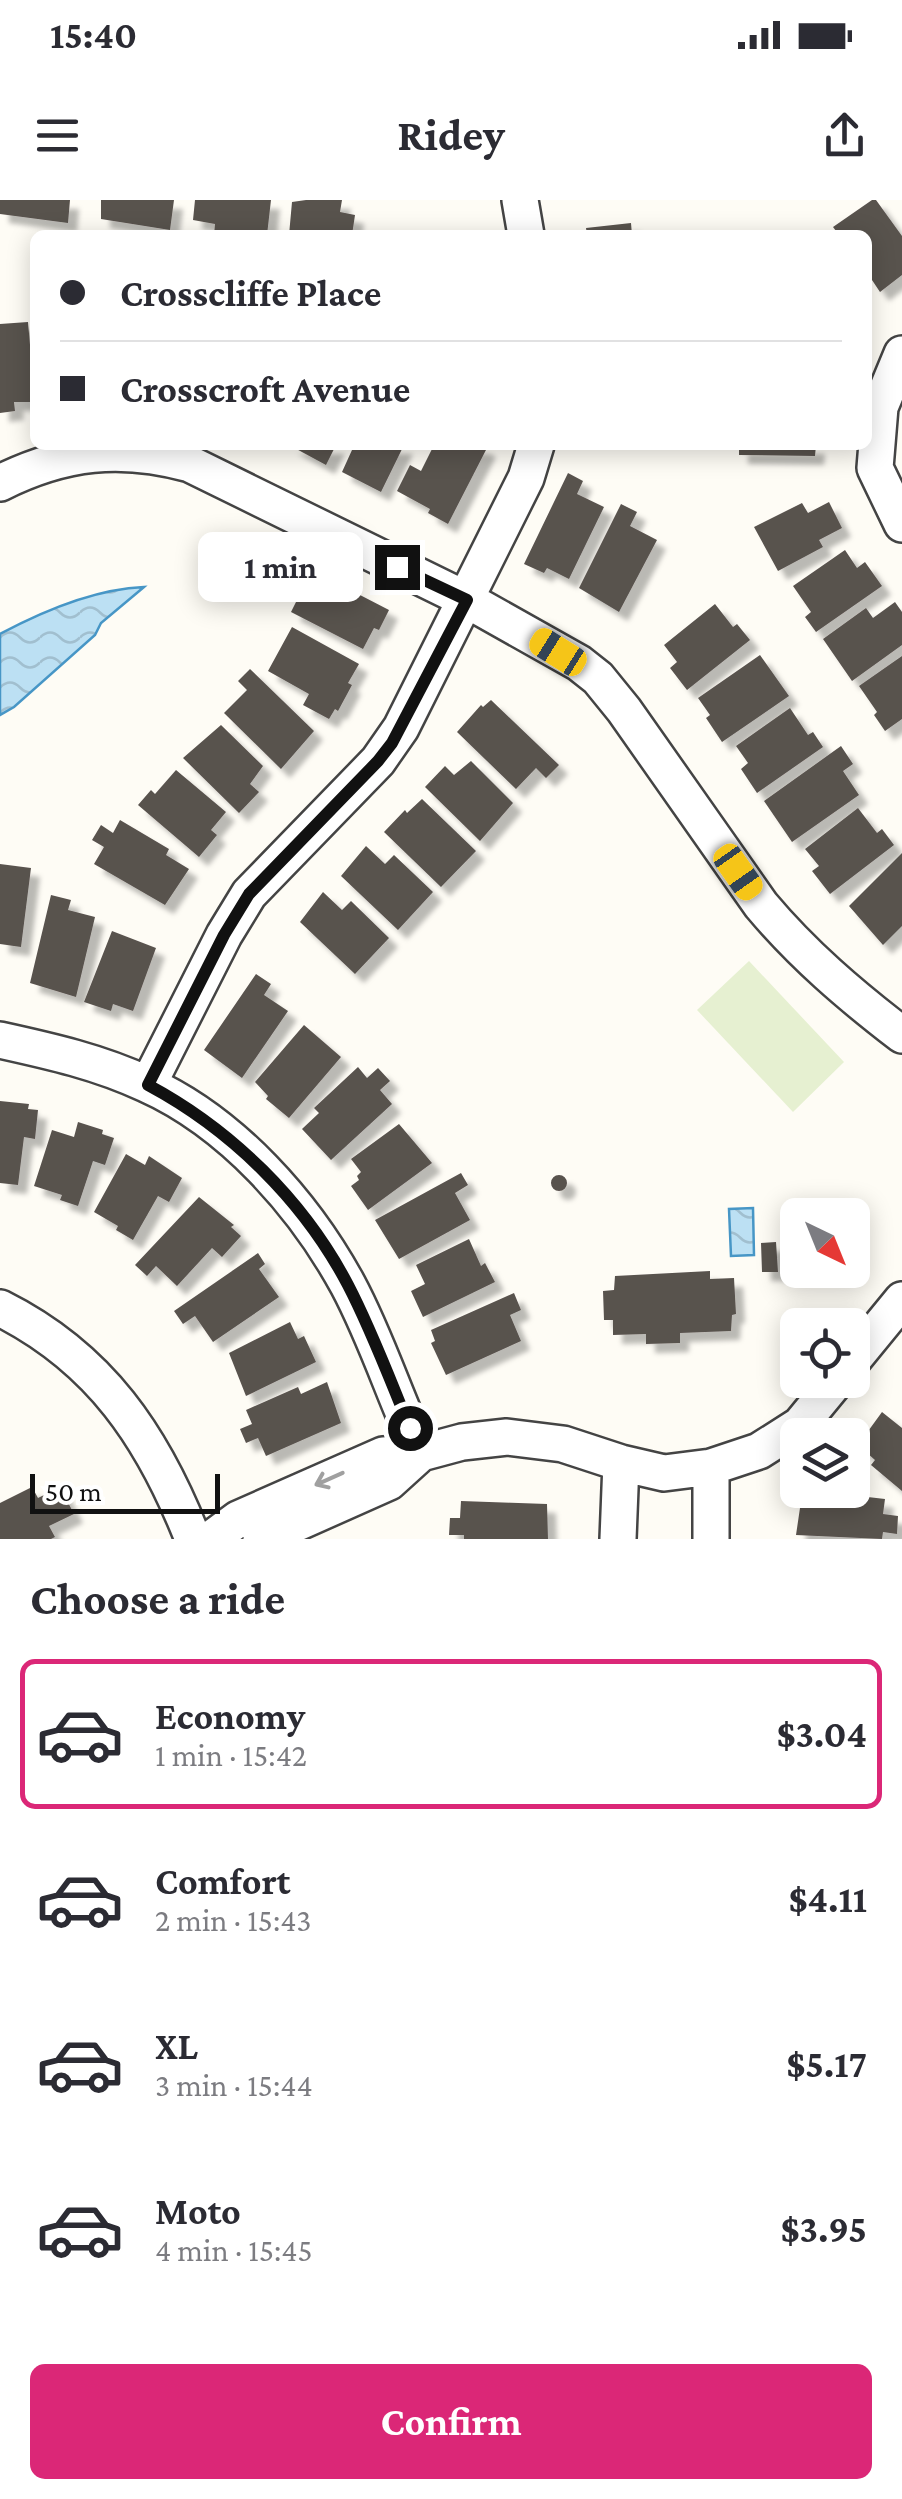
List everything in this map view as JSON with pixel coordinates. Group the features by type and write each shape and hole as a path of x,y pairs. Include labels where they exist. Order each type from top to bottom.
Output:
{"street":[{"path":"520,200 525,230"},
{"path":"902,354 880,407 875,468 902,524"},
{"path":"148,1085 243,903 392,743 467,600 526,478 534,450"},
{"path":"0,483 66,458 112,451 190,464 467,600 580,662 598,678 772,918 840,988 902,1035"},
{"path":"0,1040 62,1053 148,1085 229,1139 308,1223 346,1282 421,1453"},
{"path":"870,1338 902,1300"},
{"path":"0,1308 56,1340 120,1404 156,1458 193,1539"},
{"path":"211,1539 238,1520 383,1456 421,1453 462,1442 506,1437 563,1444 621,1464 664,1473 711,1467 759,1452 800,1425 822,1398"},
{"path":"260,1539 389,1482 421,1453"},
{"path":"618,1539 621,1464"},
{"path":"711,1467 712,1539"}],"green space":[{"path":"749,961 844,1062 793,1112 697,1010"}],"water":[{"path":"144,587 14,707 0,715 0,634 70,603"},
{"path":"753,1208 754,1255 731,1256 729,1209"}],"building":[{"path":"0,200 70,200 68,223 0,214"},
{"path":"101,200 174,200 170,230 101,219"},
{"path":"195,200 271,200 268,230 214,230 215,224 193,220"},
{"path":"342,200 340,212 355,215 353,230 289,230 292,202"},
{"path":"876,200 902,236 902,275 880,292 872,280 872,230 833,227"},
{"path":"631,223 632,230 586,230"},
{"path":"28,322 30,402 14,402 15,411 0,413 0,324"},
{"path":"298,450 334,450 326,465"},
{"path":"352,450 402,450 381,492 342,472"},
{"path":"432,450 486,450 448,524 397,491 410,465 421,471"},
{"path":"739,450 816,450 815,456 739,455"},
{"path":"568,473 583,481 577,494 604,507 569,579 547,568 544,573 524,564"},
{"path":"829,502 842,528 819,540 823,547 778,571 754,527 802,503 808,513"},
{"path":"621,504 637,512 630,526 657,540 619,612 579,588"},
{"path":"845,550 857,568 865,562 882,586 816,632 805,617 811,612 793,586"},
{"path":"300,564 389,610 363,649 291,612 305,584 293,578"},
{"path":"895,602 902,612 902,645 852,681 823,639 866,608 873,618"},
{"path":"715,604 733,627 737,624 750,640 687,690 670,668 677,662 664,645"},
{"path":"292,627 359,664 338,711 335,709 329,719 303,705 309,694 268,671"},
{"path":"760,655 789,696 722,742 698,698"},
{"path":"902,656 902,719 885,731 859,686"},
{"path":"250,669 314,731 281,769 224,713 247,690 238,681"},
{"path":"491,700 559,765 546,778 536,768 516,789 457,732 481,705"},
{"path":"790,708 808,735 813,732 823,747 757,793 741,769 748,763 736,746"},
{"path":"221,725 263,766 250,784 259,792 239,813 183,758"},
{"path":"841,746 853,764 843,771 859,795 792,842 764,801"},
{"path":"471,761 513,803 480,841 425,787 445,766 454,775"},
{"path":"176,770 226,812 211,830 217,835 199,857 138,805 151,790 155,794"},
{"path":"422,799 476,851 441,887 384,832"},
{"path":"858,808 877,833 882,829 894,845 830,894 812,871 819,866 805,849"},
{"path":"120,820 169,849 166,855 189,869 165,905 94,864 104,847 92,840 101,825 113,833"},
{"path":"366,846 385,864 394,855 433,892 398,930 341,876"},
{"path":"902,853 902,926 883,945 849,906"},
{"path":"0,864 31,868 21,947 0,944"},
{"path":"323,892 342,910 351,901 389,938 355,974 300,922"},
{"path":"51,895 71,900 68,910 95,917 76,997 30,983"},
{"path":"112,931 156,948 133,1011 113,1004 111,1011 84,1002"},
{"path":"256,974 271,984 264,995 288,1011 242,1078 204,1050"},
{"path":"304,1025 341,1057 289,1118 266,1099 268,1096 255,1082"},
{"path":"358,1067 367,1078 378,1068 390,1081 380,1090 392,1104 331,1160 302,1129 319,1113 314,1108"},
{"path":"0,1101 29,1104 28,1109 38,1110 35,1139 24,1137 18,1185 0,1183"},
{"path":"78,1122 114,1138 105,1165 93,1161 78,1206 60,1200 62,1195 34,1186 52,1130 74,1137"},
{"path":"399,1124 432,1163 368,1210 351,1186 359,1180 361,1172 351,1159"},
{"path":"126,1154 145,1165 149,1156 182,1178 169,1202 158,1196 133,1240 94,1212"},
{"path":"461,1173 468,1185 455,1193 470,1220 399,1259 375,1220"},
{"path":"559,1175 567,1183 559,1191 551,1183"},
{"path":"199,1197 234,1225 231,1227 241,1236 222,1257 212,1248 177,1286 156,1266 147,1276 135,1265"},
{"path":"469,1239 481,1266 485,1263 495,1282 423,1317 411,1291 425,1284 416,1265"},
{"path":"776,1242 778,1272 762,1272 761,1243"},
{"path":"258,1253 265,1264 259,1269 279,1297 213,1342 195,1316 183,1324 174,1311"},
{"path":"710,1271 710,1279 734,1278 736,1314 732,1315 731,1331 680,1333 680,1343 646,1344 646,1334 613,1335 613,1320 604,1320 603,1291 614,1290 615,1276"},
{"path":"514,1293 521,1310 510,1315 521,1341 446,1375 431,1343 435,1341 431,1330"},
{"path":"290,1322 298,1339 304,1336 316,1362 246,1396 229,1353"},
{"path":"327,1382 341,1423 266,1456 258,1438 246,1443 240,1429 252,1424 246,1410 298,1387 301,1394"},
{"path":"882,1412 902,1428 902,1491 871,1465 875,1460 870,1456 870,1428"},
{"path":"32,1487 38,1498 60,1487 74,1514 49,1526 55,1537 51,1539 0,1539 0,1503"},
{"path":"870,1497 885,1499 883,1514 898,1516 897,1534 883,1532 882,1539 796,1535 800,1508 870,1508"},
{"path":"461,1501 547,1504 548,1539 464,1539 464,1535 449,1535 450,1518 460,1518"}],"route":[{"path":"397,567 467,600 392,743 261,879 237,912 148,1085 229,1139 308,1223 360,1310 410,1428"}]}
